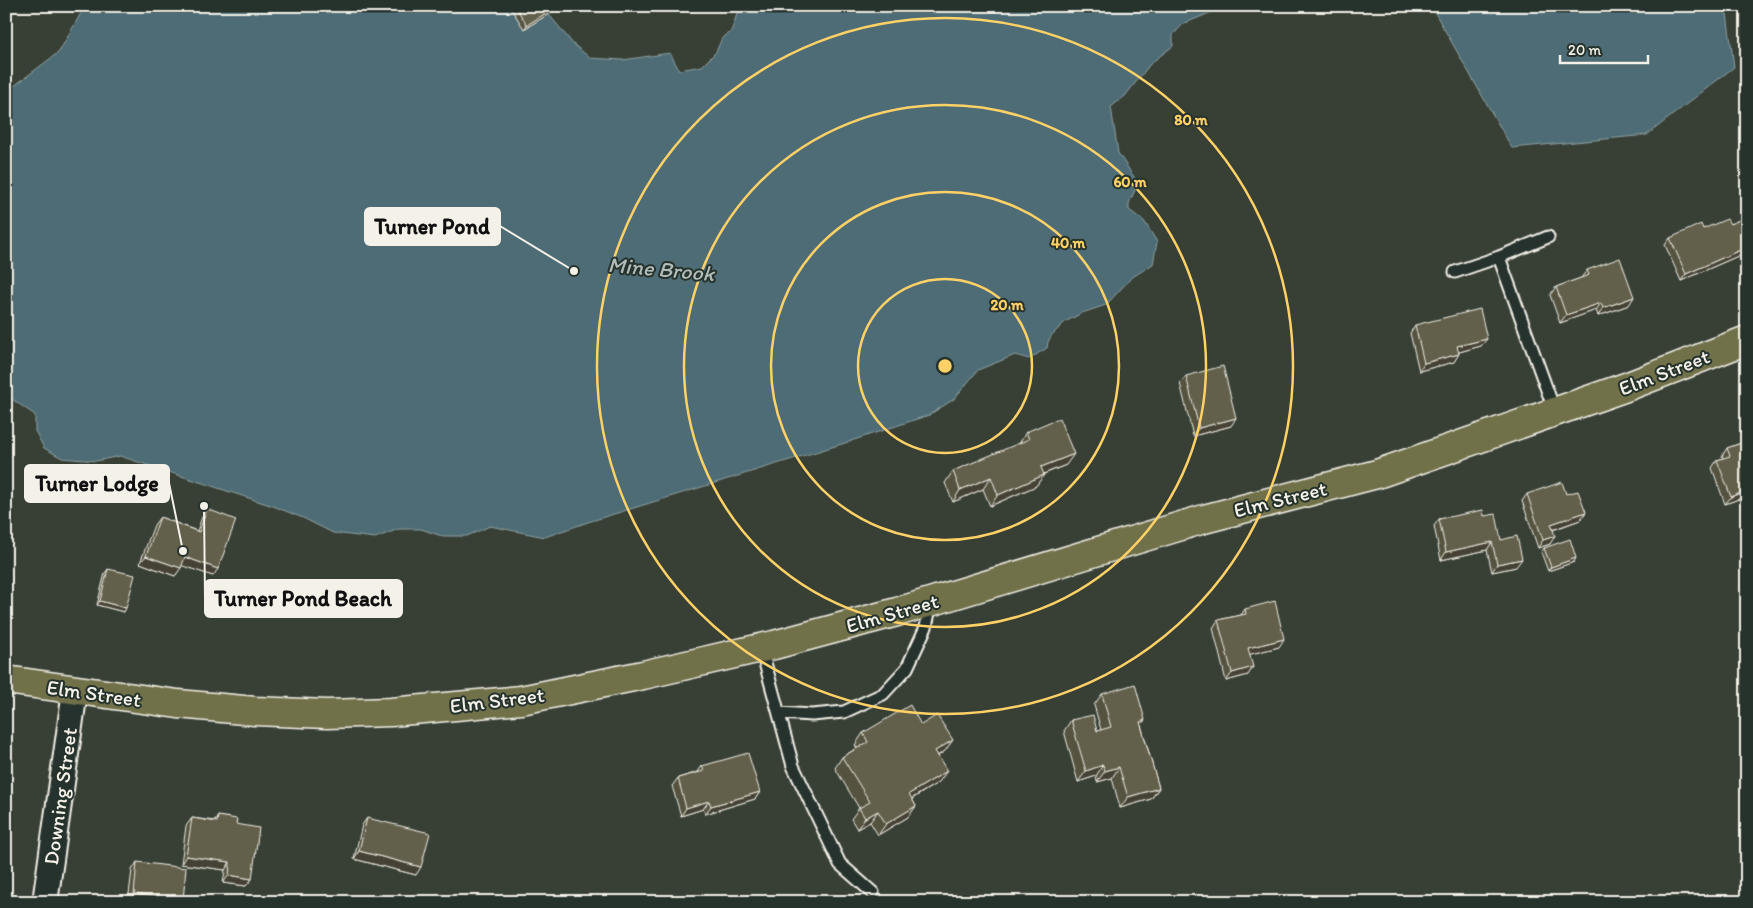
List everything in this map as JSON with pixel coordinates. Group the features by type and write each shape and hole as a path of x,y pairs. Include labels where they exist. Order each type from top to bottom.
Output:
{"main road":[{"name":"Elm Street","path":"6,680 178,704 255,711 327,714 390,712 521,700 761,648 932,602 1204,519 1378,474 1626,387 1747,340"}],"street":[{"name":"Downing Street","path":"45,902 75,691"}],"lane":[{"path":"1455,272 1548,237"},
{"path":"1499,257 1555,412"},
{"path":"779,713 812,715 844,712 883,694 906,668 926,627 932,602"},
{"path":"761,648 793,766 840,864 873,893"}],"water":[{"name":"Mine Brook","path":"85,6 542,6 573,44 590,58 623,60 670,53 679,70 702,66 716,52 722,38 731,32 737,14 751,6 1245,6 1241,9 1224,7 1183,24 1173,35 1173,46 1151,63 1125,96 1111,107 1118,153 1134,177 1136,188 1129,203 1129,210 1144,221 1157,242 1153,264 1131,278 1106,305 1082,313 1065,322 1051,336 1047,348 1029,359 1015,355 978,370 954,399 929,415 545,537 490,526 467,536 442,536 421,529 399,529 375,538 333,533 273,506 120,456 96,461 62,458 44,448 35,431 35,415 6,395 6,92 59,52"},
{"path":"1431,6 1726,6 1734,67 1647,135 1512,148"}],"building":[{"path":"515,6 529,6 531,9 535,6 553,6 554,8 527,25"},
{"path":"1747,217 1747,247 1686,274 1670,238 1701,224 1703,229 1727,219 1730,224"},
{"path":"1620,258 1634,297 1603,308 1601,303 1566,315 1556,287 1589,275 1587,270"},
{"path":"1480,309 1487,339 1457,346 1459,354 1424,363 1415,325"},
{"path":"1223,366 1236,418 1199,428 1186,376"},
{"path":"1059,418 1074,454 1041,467 1044,475 998,495 991,477 960,490 953,471 1029,439 1026,432"},
{"path":"1747,441 1747,490 1731,497 1717,460 1730,456 1727,448"},
{"path":"1562,482 1566,494 1578,491 1586,512 1551,524 1555,536 1543,540 1527,494"},
{"path":"207,509 236,520 218,569 185,557 181,568 146,556 160,517 199,532"},
{"path":"1483,510 1484,516 1496,514 1501,540 1517,536 1522,559 1497,564 1492,542 1446,552 1439,519"},
{"path":"1570,539 1576,558 1551,567 1544,548"},
{"path":"108,569 135,575 126,608 100,601"},
{"path":"1275,601 1284,639 1248,648 1253,667 1232,673 1218,620 1246,614 1245,609"},
{"path":"1135,684 1145,720 1140,722 1159,788 1128,797 1119,767 1105,771 1103,765 1086,771 1071,720 1093,715 1097,731 1111,727 1102,694"},
{"path":"910,705 921,725 937,715 953,740 935,751 947,771 909,794 916,806 886,824 878,811 865,818 859,808 870,802 842,757 868,742 863,733"},
{"path":"748,753 760,792 711,806 709,801 686,808 678,778 704,771 702,766"},
{"path":"218,816 237,819 236,824 259,828 252,879 229,875 230,862 186,856 192,818 217,822"},
{"path":"367,818 430,833 421,867 359,851"},
{"path":"137,862 186,868 183,900 134,894"}],"place":[{"name":"Turner Pond","path":"574,271"},
{"name":"Turner Pond Beach","path":"204,506"},
{"name":"Turner Lodge","path":"183,551"}]}
